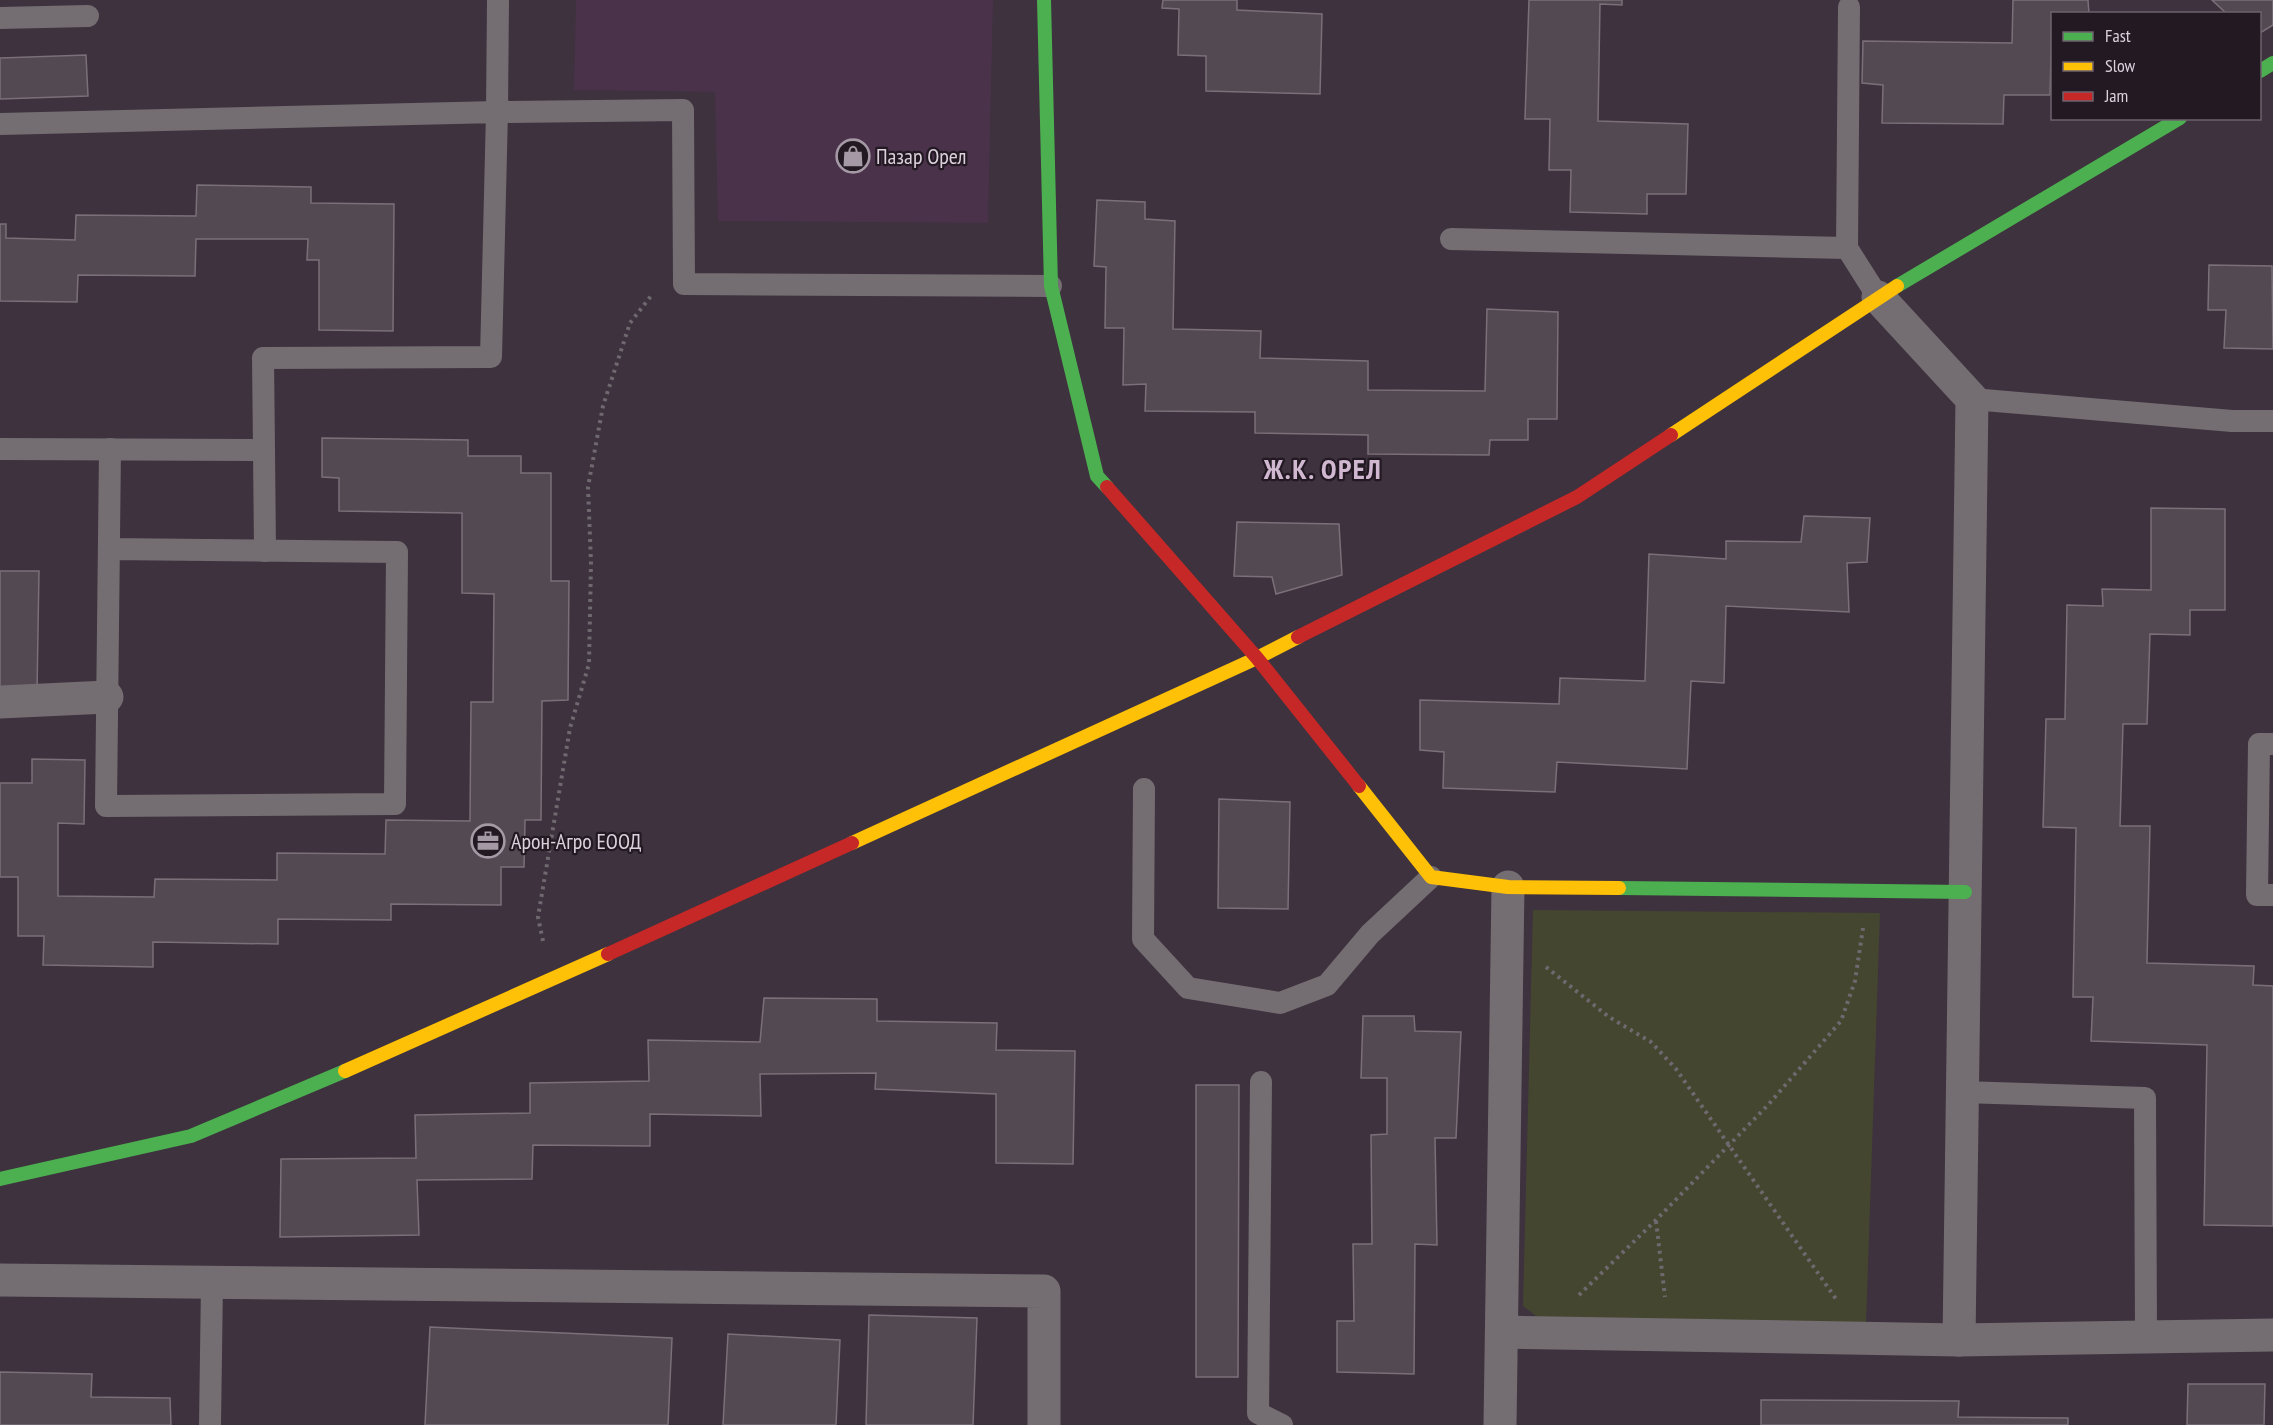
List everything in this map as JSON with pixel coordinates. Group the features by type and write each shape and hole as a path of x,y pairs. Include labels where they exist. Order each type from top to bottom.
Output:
{"street":[{"path":"1044,0 1051,286 1097,476 1257,658 1431,877 1508,887 1965,892"},
{"path":"0,1179 191,1136 399,1049 1257,658 1577,497 1878,297 2177,120"},
{"path":"1878,297 1972,399 1959,1340"},
{"path":"0,702 107,697"},
{"path":"1500,1425 1508,887"},
{"path":"0,1280 1044,1291 1044,1425"},
{"path":"1502,1332 1959,1340 2273,1335"}],"lane":[{"path":"265,551 263,358 491,357 498,0"},
{"path":"1849,7 1847,248 1878,297"},
{"path":"0,18 88,16"},
{"path":"0,124 497,112 683,110 684,284 1051,286"},
{"path":"1451,239 1847,248"},
{"path":"1972,399 2232,421 2273,420"},
{"path":"0,449 264,450"},
{"path":"109,549 397,552 395,804 106,806 110,449"},
{"path":"2273,744 2259,744 2257,895 2273,895"},
{"path":"1144,789 1143,939 1188,988 1280,1003 1327,985 1371,934 1431,877"},
{"path":"1261,1082 1258,1413 1282,1425"},
{"path":"1962,1092 2145,1098 2146,1337"},
{"path":"210,1425 212,1282"}],"path":[{"path":"551,980 538,917 570,728 590,664 591,562 588,487 603,406 630,323 651,296 684,284"},
{"path":"1561,1333 1561,1313 1768,1105 1841,1021 1855,981 1864,919 1864,891"},
{"path":"1507,957 1534,958 1610,1017 1651,1042 1676,1070 1730,1144 1783,1225 1850,1319 1850,1338"},
{"path":"1656,1220 1663,1276 1665,1335"}],"shaded area":[{"name":"Пазар Орел","path":"576,0 993,0 988,223 718,221 715,92 574,90"}],"green space":[{"path":"1533,910 1880,913 1866,1324 1540,1319 1523,1306"}],"building":[{"path":"1163,0 1237,0 1237,10 1322,14 1320,94 1206,91 1206,56 1178,55 1179,9 1162,8"},
{"path":"1529,0 1622,0 1622,5 1600,4 1598,121 1688,124 1686,194 1647,194 1647,214 1570,212 1571,170 1549,170 1550,119 1525,119"},
{"path":"2013,0 2088,0 2089,12 2051,12 2050,95 2004,95 2003,124 1882,123 1883,85 1862,83 1863,41 2012,43"},
{"path":"2212,0 2273,0 2273,25 2261,32 2261,12 2225,12"},
{"path":"86,55 88,96 0,99 0,58"},
{"path":"197,185 311,187 311,203 394,204 393,331 319,330 319,260 307,260 308,239 196,239 195,276 78,275 77,302 0,301 0,224 6,224 6,238 75,240 76,215 196,216"},
{"path":"1097,200 1145,202 1145,219 1175,221 1173,329 1261,331 1260,358 1368,361 1368,390 1485,391 1487,309 1558,312 1557,419 1528,419 1528,440 1490,440 1489,455 1368,454 1368,435 1255,433 1255,412 1145,411 1146,384 1123,385 1124,328 1105,328 1106,267 1094,266"},
{"path":"2209,265 2272,266 2273,349 2224,348 2226,310 2208,310"},
{"path":"322,438 468,440 468,456 521,456 521,473 551,473 551,581 569,581 568,700 542,701 541,820 525,820 524,867 501,867 501,905 391,904 391,920 278,919 278,944 153,942 153,967 43,965 44,936 18,936 18,877 0,877 0,783 32,783 32,759 85,760 84,824 58,823 58,896 154,897 155,879 277,880 277,853 385,854 386,820 470,821 471,702 493,702 494,594 462,593 462,513 339,511 339,478 322,477"},
{"path":"2151,508 2225,509 2225,610 2190,610 2190,635 2150,634 2147,724 2123,724 2120,826 2150,826 2147,963 2254,966 2253,985 2273,986 2273,1226 2204,1225 2207,1045 2091,1041 2093,997 2073,997 2076,828 2043,827 2046,719 2065,719 2067,605 2103,606 2102,589 2151,590"},
{"path":"1804,516 1870,518 1867,562 1847,563 1849,612 1726,606 1724,683 1691,681 1687,769 1557,762 1555,792 1443,788 1444,752 1420,750 1420,700 1559,704 1560,678 1645,681 1649,554 1726,559 1726,541 1801,542"},
{"path":"1237,522 1339,524 1342,575 1276,594 1272,577 1234,576"},
{"path":"0,571 39,571 37,692 0,691"},
{"path":"1219,799 1290,802 1288,909 1218,908"},
{"path":"764,998 877,999 877,1021 997,1023 996,1050 1075,1051 1073,1164 996,1163 996,1094 875,1089 876,1073 760,1074 761,1116 650,1114 650,1146 533,1145 532,1179 417,1180 419,1235 280,1237 281,1159 416,1158 415,1115 530,1113 530,1083 649,1081 648,1040 760,1042"},
{"path":"1363,1016 1414,1016 1415,1031 1461,1032 1456,1138 1435,1138 1437,1245 1415,1244 1414,1374 1337,1372 1337,1321 1354,1321 1353,1244 1372,1244 1371,1135 1387,1134 1387,1078 1361,1078"},
{"path":"1196,1085 1239,1085 1238,1377 1196,1377"},
{"path":"869,1315 977,1318 973,1425 866,1425"},
{"path":"430,1327 672,1338 668,1425 425,1425"},
{"path":"728,1334 840,1340 836,1425 723,1425"},
{"path":"0,1372 92,1374 91,1397 170,1398 171,1425 0,1425"},
{"path":"2188,1384 2265,1384 2264,1425 2187,1425"},
{"path":"1761,1400 1959,1401 1958,1417 2068,1418 2068,1425 1761,1425"}],"traffic: fast":[{"path":"1044,0 1051,286 1097,476 1107,487"},
{"path":"2261,70 2273,63"},
{"path":"1897,286 2177,120"},
{"path":"1619,888 1965,892"},
{"path":"0,1179 191,1136 345,1071"}],"traffic: slow":[{"path":"1671,435 1897,286"},
{"path":"852,843 1257,658 1298,637"},
{"path":"1359,786 1431,877 1508,887 1619,888"},
{"path":"345,1071 608,954"}],"traffic: jam":[{"path":"1298,637 1577,497 1671,435"},
{"path":"1107,487 1257,658 1359,786"},
{"path":"608,954 852,843"}],"place":[{"name":"Пазар Орел","path":"853,156"},
{"name":"Арон-Агро ЕООД","path":"488,841"}],"district":[{"name":"Ж.К. ОРЕЛ","path":"1323,468"}]}
